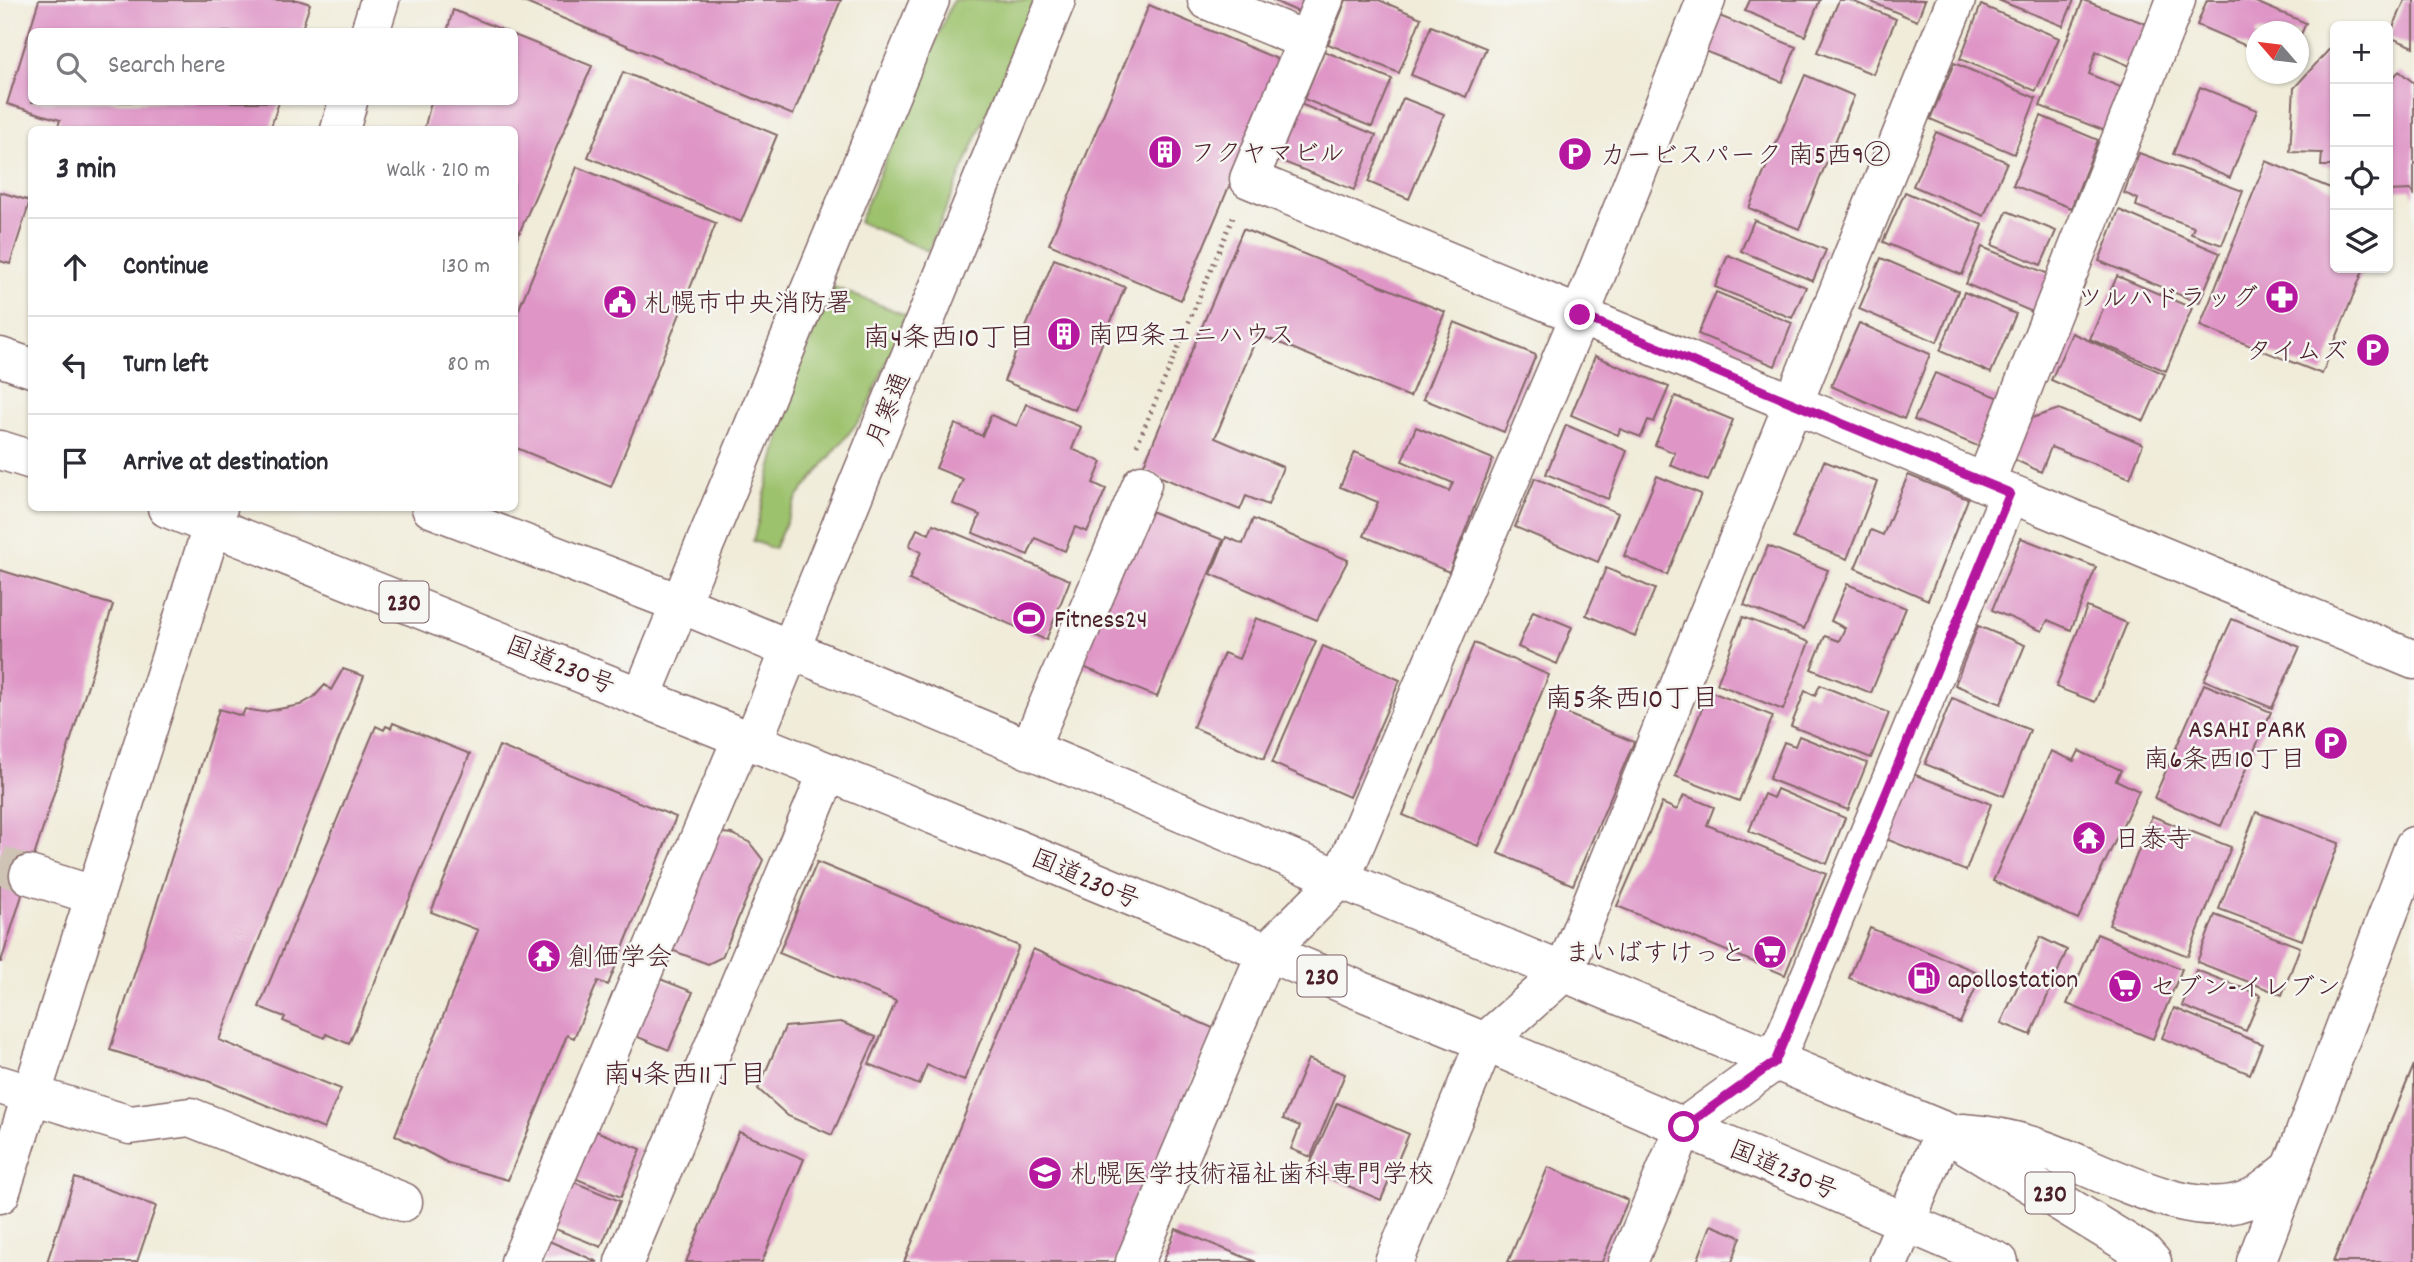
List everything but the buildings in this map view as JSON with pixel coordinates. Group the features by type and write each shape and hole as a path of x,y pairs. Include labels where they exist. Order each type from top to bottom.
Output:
{"main road":[{"path":"371,28 380,0"},
{"path":"642,696 930,0"},
{"name":"月寒通","path":"520,1262 747,740 789,652 1056,0"},
{"path":"1208,0 1307,41"},
{"path":"1324,0 1249,179 2414,660"},
{"path":"1135,1262 1266,953 1341,878 1580,315 1706,0"},
{"path":"1394,1262 1485,1042 1563,972 1956,0"},
{"path":"1628,1262 1684,1127 1775,1062 1997,488 2176,0"},
{"path":"341,126 347,105"},
{"path":"0,357 28,367"},
{"path":"0,450 28,459"},
{"path":"1029,750 1142,484"},
{"name":"国道230号","path":"185,511 215,516 747,740 1485,1042 1999,1262"},
{"name":"230","path":"439,511 679,603 789,652 1341,878 1944,1131 2052,1194 2144,1253 2152,1262"},
{"path":"0,1194 15,1089 93,895 215,516"},
{"path":"624,1262 828,772"},
{"path":"2256,1262 2414,846"},
{"path":"29,874 93,895"},
{"path":"15,1089 130,1125 190,1117 403,1202"},
{"path":"1889,1262 1944,1131 1997,1136 2048,1151 2168,1199 2210,1206 2251,1199 2292,1168"}],"path":[{"path":"1142,484 1136,449 1249,179"}],"green space":[{"path":"953,0 1035,0 928,251 859,222"},
{"path":"833,287 906,315 865,413 797,498 774,549 753,541 796,373"}],"tunnel":[{"path":"0,865 29,875"}],"place":[{"name":"フクヤマビル","path":"1165,152"},
{"name":"カービスパーク 南5西9②","path":"1575,154"},
{"name":"ツルハドラッグ","path":"2282,297"},
{"name":"札幌市中央消防署","path":"620,302"},
{"name":"南四条ユニハウス","path":"1064,334"},
{"name":"タイムズ","path":"2373,350"},
{"name":"Fitness24","path":"1029,618"},
{"name":"ASAHI PARK 南6条西10丁目","path":"2331,743"},
{"name":"日泰寺","path":"2089,838"},
{"name":"まいばすけっと","path":"1770,952"},
{"name":"創価学会","path":"544,956"},
{"name":"apollostation","path":"1924,978"},
{"name":"セブン-イレブン","path":"2125,986"},
{"name":"札幌医学技術福祉歯科専門学校","path":"1045,1173"}],"district":[{"name":"南4条西10丁目","path":"949,336"},
{"name":"南5条西10丁目","path":"1632,697"},
{"name":"南4条西11丁目","path":"685,1073"}],"route":[{"path":"1580,315 2010,493 1775,1062 1684,1127"}]}
